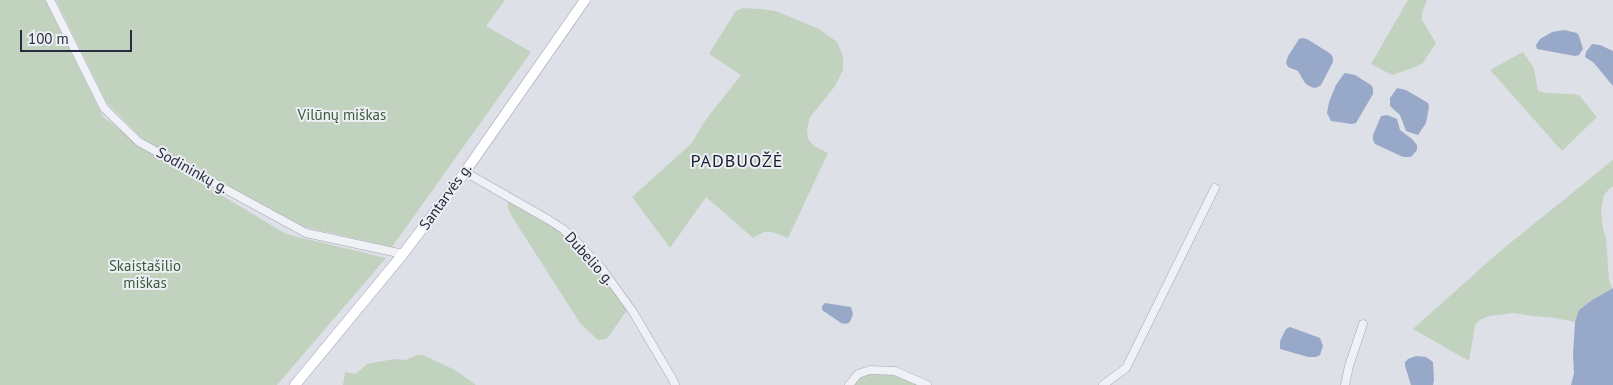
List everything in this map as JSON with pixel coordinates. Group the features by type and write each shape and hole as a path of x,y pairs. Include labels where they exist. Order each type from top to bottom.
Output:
{"main road":[{"name":"Santarvės g.","path":"295,385 403,254 465,172 585,0"}],"street":[{"name":"Sodininkų g.","path":"50,0 104,108 139,142 306,233 403,254"},
{"name":"Dubelio g.","path":"465,172 549,220 563,229 578,243 602,269 633,312 675,385"},
{"path":"1103,385 1126,368 1215,188"},
{"path":"1345,385 1362,324"},
{"path":"849,385 858,374 870,370 895,371 927,385"}],"green space":[{"name":"Skaistašilio miškas","path":"0,0 45,0 103,117 163,160 286,234 386,258 277,385 0,385"},
{"name":"Vilūnų miškas","path":"56,0 505,0 486,26 531,52 392,247 304,227 144,140 107,103"},
{"path":"1408,0 1427,0 1422,13 1422,20 1436,43 1423,63 1392,75 1371,64"},
{"path":"742,8 776,11 819,29 837,42 843,56 843,70 835,86 810,117 807,129 808,139 814,146 828,153 788,238 772,232 764,232 753,238 706,197 670,248 632,197 692,143 704,122 741,75 709,54 735,12"},
{"path":"1523,52 1534,68 1538,91 1579,95 1597,117 1562,151 1490,70"},
{"path":"1613,160 1613,187 1604,195 1601,211 1606,237 1609,280 1612,288 1579,310 1575,322 1514,313 1489,316 1480,320 1475,325 1469,361 1413,329 1499,252"},
{"path":"508,199 563,233 582,251 627,310 606,339 598,340 580,323 511,215 508,208"},
{"path":"417,355 423,355 455,370 476,385 343,385 345,372 356,374 367,364 394,359 406,360"},
{"path":"871,373 900,376 920,385 852,385 857,379"}],"water":[{"path":"1564,30 1577,33 1579,36 1583,49 1579,55 1575,56 1537,49 1536,45 1540,39 1552,32"},
{"path":"1299,39 1307,39 1331,54 1333,58 1333,62 1321,85 1318,87 1314,88 1305,83 1298,71 1288,67 1286,63 1288,56"},
{"path":"1592,44 1600,45 1613,51 1613,86 1594,63 1585,57"},
{"path":"1345,73 1355,75 1373,88 1373,94 1356,123 1352,124 1331,121 1327,113 1336,85"},
{"path":"1397,88 1406,90 1428,103 1426,123 1418,135 1406,131 1400,115 1390,106 1390,98"},
{"path":"1387,115 1397,119 1400,130 1417,145 1417,150 1411,157 1403,157 1375,144 1373,135 1381,116"},
{"path":"1613,288 1613,385 1571,385 1574,373 1575,322 1579,310"},
{"path":"825,303 851,307 853,314 850,322 846,324 841,323 822,310 822,306"},
{"path":"1290,327 1320,338 1323,346 1320,355 1308,357 1280,349 1280,341 1286,329"},
{"path":"1416,356 1426,357 1433,362 1433,385 1411,385 1405,362"}],"district":[{"name":"PADBUOŽĖ","path":"737,162"}]}
